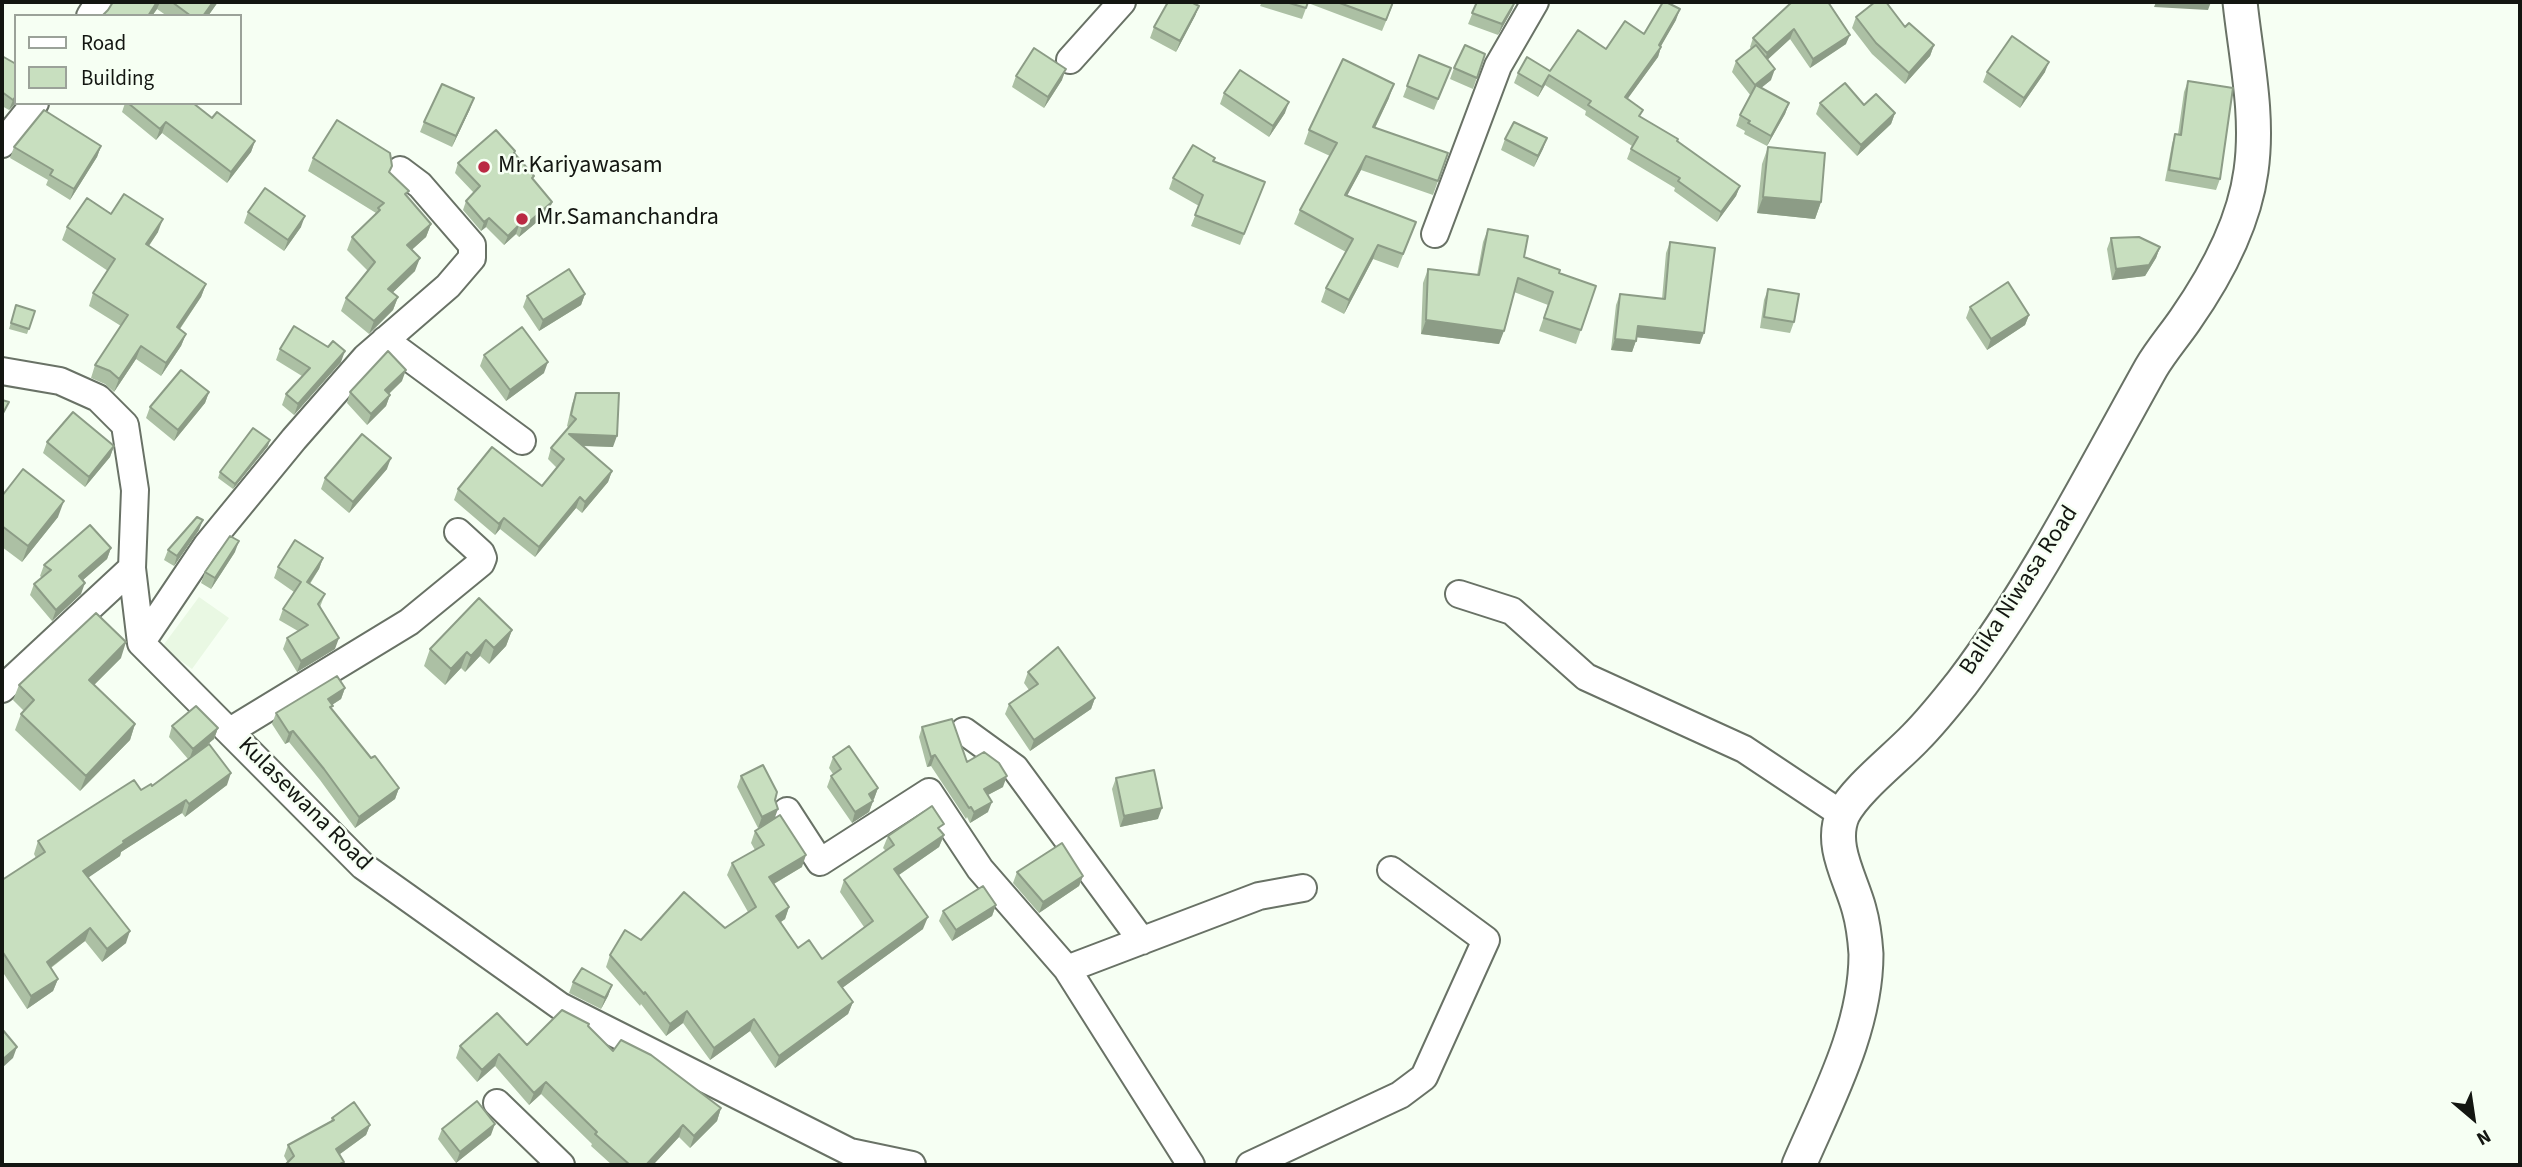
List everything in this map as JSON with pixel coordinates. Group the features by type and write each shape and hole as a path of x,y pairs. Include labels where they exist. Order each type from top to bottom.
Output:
{"street":[{"path":"1070,60 1122,2"},
{"path":"1435,234 1498,66 1535,2"},
{"name":"Balika Niwasa Road","path":"1843,814 1857,796 1917,737 1962,683 2020,598 2062,529 2154,364 2188,317 2218,265 2239,220 2251,173 2255,122 2240,2"},
{"path":"2,144 33,105"},
{"path":"141,643 207,545 294,439 375,348 448,286 472,258 472,245 420,185 400,170"},
{"path":"375,348 522,441"},
{"path":"2,370 60,381 98,398 125,425 135,489 132,568 141,643"},
{"path":"230,731 409,622 481,563 481,553 458,532"},
{"path":"2,689 132,568"},
{"path":"1459,594 1512,611 1586,677 1744,749 1843,814 1838,836 1840,854 1859,909 1864,936 1866,957 1863,982 1858,1021 1799,1165"},
{"name":"Kulasewana Road","path":"141,643 363,866 560,1006 847,1158 912,1165"},
{"path":"964,731 1015,768 1142,941"},
{"path":"787,811 820,862 929,792 980,869 1067,969 1191,1165"},
{"path":"1250,1165 1400,1095 1424,1077 1486,940 1391,870"},
{"path":"1067,969 1259,896 1303,888"},
{"path":"497,1103 561,1165"}],"shaded area":[{"path":"199,597 229,618 192,669 162,647"}],"building":[{"path":"113,2 157,2 149,14 104,14"},
{"path":"172,2 213,2 204,14 188,14"},
{"path":"1168,2 1191,2 1199,6 1180,41 1154,27"},
{"path":"1286,2 1308,2 1306,8"},
{"path":"1337,2 1393,2 1386,20"},
{"path":"1477,2 1515,2 1502,24 1472,13"},
{"path":"1663,2 1680,9 1659,45 1661,47 1625,97 1643,110 1639,116 1678,139 1677,141 1740,186 1721,212 1678,181 1680,178 1631,149 1638,137 1588,105 1591,101 1549,75 1542,87 1518,73 1527,57 1550,71 1578,30 1606,49 1625,21 1644,34"},
{"path":"1792,2 1828,2 1850,35 1813,59 1794,29 1767,53 1753,38"},
{"path":"1875,2 1886,2 1905,27 1909,23 1934,45 1909,73 1876,43 1856,17"},
{"path":"2012,36 2049,62 2024,98 1987,72"},
{"path":"1465,45 1485,54 1477,78 1454,68"},
{"path":"1756,45 1775,69 1755,85 1736,61"},
{"path":"1034,48 1066,69 1048,97 1016,76"},
{"path":"1419,55 1451,68 1438,99 1407,86"},
{"path":"2,56 14,63 14,99 2,92"},
{"path":"1343,59 1394,84 1373,127 1448,153 1438,181 1366,156 1345,195 1416,222 1403,254 1378,245 1349,300 1326,288 1353,239 1300,210 1337,143 1309,130"},
{"path":"1240,70 1289,102 1273,126 1224,93"},
{"path":"2188,81 2233,88 2220,179 2169,170 2175,134 2181,135"},
{"path":"1845,83 1864,105 1876,94 1895,113 1861,145 1820,103"},
{"path":"442,84 474,98 456,136 424,122"},
{"path":"1756,85 1789,103 1771,136 1748,123 1750,121 1740,115"},
{"path":"130,105 196,105 212,118 217,112 255,141 231,172 166,122 160,129"},
{"path":"44,110 101,146 74,189 50,175 53,170 14,147"},
{"path":"337,120 390,153 392,166 389,172 409,191 405,194 431,224 407,245 420,258 388,289 398,297 374,321 346,298 375,262 352,237 384,203 313,158"},
{"path":"1514,122 1547,138 1538,156 1505,139"},
{"path":"496,130 515,151 552,202 522,228 519,225 508,236 489,218 484,222 466,201 480,186 458,163"},
{"path":"1193,145 1215,158 1213,161 1265,182 1244,234 1195,215 1203,195 1173,178"},
{"path":"1768,147 1825,153 1821,202 1763,197"},
{"path":"265,188 305,216 288,240 248,212"},
{"path":"124,194 163,219 146,244 206,284 177,327 186,334 166,363 141,346 119,379 110,371 95,365 128,315 93,293 115,259 67,227 87,198 111,214"},
{"path":"1488,229 1528,236 1524,257 1596,286 1581,330 1544,318 1553,292 1518,278 1504,331 1426,320 1428,269 1479,275"},
{"path":"2139,237 2160,247 2149,265 2116,269 2111,238"},
{"path":"1670,242 1715,248 1704,333 1638,326 1636,341 1615,339 1620,294 1665,299"},
{"path":"569,269 585,294 543,320 527,296"},
{"path":"2008,282 2029,315 1991,339 1970,307"},
{"path":"1768,289 1799,294 1794,322 1764,317"},
{"path":"16,305 35,311 29,329 11,323"},
{"path":"294,326 328,347 333,341 345,351 298,404 286,394 310,368 280,349"},
{"path":"522,327 548,362 510,390 484,355"},
{"path":"388,351 406,370 385,390 390,395 371,414 350,392"},
{"path":"181,370 209,392 178,430 150,407"},
{"path":"576,393 619,393 617,436 569,434 612,471 585,502 580,497 539,547 504,518 499,524 458,489 492,447 542,486 564,459 551,448 576,419 571,415"},
{"path":"2,400 9,402 2,415"},
{"path":"73,412 114,446 89,477 47,442"},
{"path":"253,428 270,440 235,484 220,472"},
{"path":"362,434 391,458 353,502 325,478"},
{"path":"23,469 64,501 28,546 2,526 2,496"},
{"path":"197,517 203,520 177,556 168,550"},
{"path":"90,525 111,548 79,576 85,583 56,610 34,584 51,570 44,565"},
{"path":"230,536 239,541 215,578 205,572"},
{"path":"295,540 323,558 307,582 325,594 318,604 339,638 301,661 287,638 308,625 283,609 301,582 278,567"},
{"path":"479,598 512,630 494,648 486,640 471,656 467,652 451,669 430,649"},
{"path":"96,613 126,642 89,680 135,724 86,776 21,714 34,700 19,685"},
{"path":"1058,647 1095,698 1034,740 1009,704 1038,684 1028,672"},
{"path":"337,676 345,688 328,699 333,706 330,707 371,758 375,756 399,788 359,817 324,769 293,731 289,733 276,713"},
{"path":"196,706 218,728 193,749 172,726"},
{"path":"952,719 967,762 984,752 999,763 1007,776 984,789 992,802 974,812 935,755 931,757 922,727"},
{"path":"209,744 231,773 189,804 186,800 123,841 124,843 83,871 130,931 107,949 90,928 47,962 58,979 31,996 2,951 2,880 45,852 38,841 134,780 141,790 151,784 152,786"},
{"path":"849,746 878,788 869,794 873,801 855,812 831,776 841,769 833,757"},
{"path":"763,765 777,792 775,800 778,809 762,817 741,776"},
{"path":"1154,770 1162,808 1124,816 1116,778"},
{"path":"932,806 944,824 938,828 944,835 894,869 928,917 838,982 853,1002 779,1056 754,1019 714,1048 687,1011 670,1024 645,992 644,994 610,955 625,930 641,940 684,892 725,928 756,907 732,863 764,845 755,831 780,815 806,855 769,877 789,907 776,916 798,948 809,940 822,959 873,921 844,880 894,845 888,836"},
{"path":"1062,843 1083,876 1043,902 1017,872"},
{"path":"983,886 996,905 956,930 943,911"},
{"path":"582,968 612,985 605,998 573,982"},
{"path":"562,1010 589,1024 613,1051 621,1040 651,1055 721,1108 694,1136 683,1125 646,1165 630,1165 595,1134 597,1132 546,1082 534,1093 499,1054 482,1070 460,1046 497,1013 527,1045"},
{"path":"2,1029 17,1047 2,1060"},
{"path":"477,1101 495,1124 460,1152 442,1129"},
{"path":"354,1102 370,1125 336,1149 344,1162 338,1165 285,1165 294,1156 288,1145 334,1120 332,1118"}],"place":[{"name":"Mr.Kariyawasam","path":"484,167"},
{"name":"Mr.Samanchandra","path":"522,219"}]}
